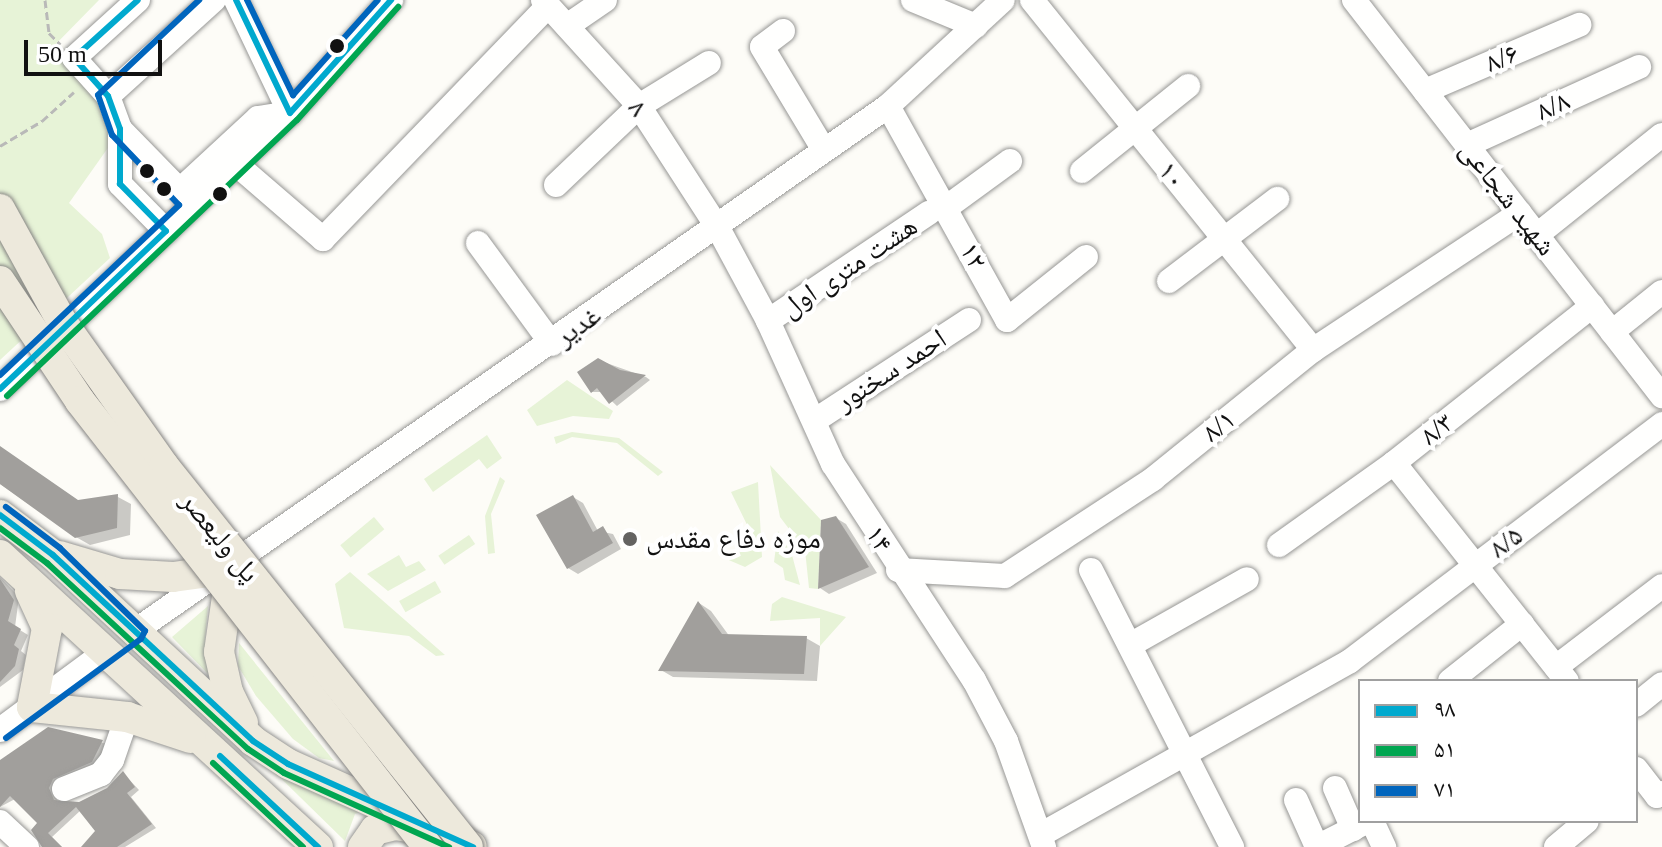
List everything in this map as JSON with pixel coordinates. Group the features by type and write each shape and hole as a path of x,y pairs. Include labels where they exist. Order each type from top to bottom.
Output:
{"main road":[{"name":"پل ولیعصر","path":"0,209 62,322 164,466 454,844"},
{"name":"پل ولیعصر","path":"0,281 80,401 454,844"},
{"path":"0,515 53,555 253,741 288,764 454,844"},
{"path":"53,555 120,574 173,577 231,569 219,652 228,692 253,741"},
{"path":"8,562 318,847"},
{"path":"8,562 39,603 47,628 32,707 127,717 205,743"},
{"path":"104,653 135,631"},
{"path":"363,847 375,830 395,825 454,844"}],"street":[{"path":"138,0 74,58 108,96 120,129 120,184 166,231"},
{"path":"108,96 214,0"},
{"path":"236,0 290,113"},
{"path":"186,198 236,164 290,113 391,0"},
{"path":"567,26 605,0"},
{"path":"913,0 976,26"},
{"path":"971,0 976,26"},
{"name":"غدیر","path":"135,631 231,569 888,106 1003,0"},
{"name":"۱۰","path":"1032,0 1133,130 1313,350"},
{"name":"شهید شجاعی","path":"1354,0 1662,396"},
{"path":"236,164 323,239 545,3"},
{"name":"۸","path":"545,3 639,106 718,228"},
{"name":"۸/۶","path":"1425,91 1579,25"},
{"path":"783,31 762,47 824,150"},
{"path":"556,185 639,106 709,63"},
{"name":"۸/۸","path":"1467,145 1639,67"},
{"path":"1082,171 1188,86"},
{"name":"۱۲","path":"888,106 938,210 1007,320 1086,257"},
{"path":"0,389 166,231 186,198 258,118 290,113"},
{"path":"120,129 186,198"},
{"path":"1537,235 1662,135"},
{"name":"هشت متری اول","path":"768,321 1010,161"},
{"path":"1169,281 1277,199"},
{"name":"۸/۱","path":"898,570 1005,576 1153,479 1313,350 1520,213"},
{"name":"۱۴","path":"718,228 768,321 833,464 898,570 974,680 1006,741 1043,840"},
{"path":"478,243 552,344"},
{"path":"1612,332 1662,292"},
{"name":"۸/۳","path":"1279,545 1394,463 1592,306"},
{"name":"احمد سخنور","path":"814,421 969,320"},
{"name":"۸/۵","path":"1043,840 1185,754 1350,661 1662,424"},
{"path":"1394,463 1561,674 1662,586"},
{"path":"1091,570 1232,847"},
{"path":"1130,645 1247,579"},
{"path":"1453,679 1522,624"},
{"path":"0,730 104,653"},
{"path":"1638,703 1662,684"},
{"path":"0,723 32,707"},
{"path":"64,789 101,774 112,760 127,717"},
{"path":"1638,775 1657,796 1662,793"},
{"path":"1335,788 1358,817"},
{"path":"1296,800 1322,846 1364,824 1384,847"},
{"path":"0,822 27,847"},
{"path":"1556,847 1585,823"}],"path":[{"path":"45,0 49,33 74,58"},
{"path":"0,146 42,121 91,77"}],"green space":[{"path":"0,0 99,0 51,49 103,99 110,145 69,203 102,234 110,258 0,360"},
{"path":"567,380 613,411 609,419 573,416 537,426 527,410"},
{"path":"572,432 619,438 663,472 658,476 617,443 572,437 556,444 554,437"},
{"path":"487,435 502,458 487,469 479,459 433,492 424,479"},
{"path":"770,465 821,520 818,589 809,588 805,550 780,517"},
{"path":"500,477 505,481 491,514 495,553 488,554 485,516"},
{"path":"758,482 762,557 745,567 724,558 754,539 731,492"},
{"path":"374,517 384,529 351,558 340,545"},
{"path":"778,531 792,555 800,585 785,580 783,568 774,562"},
{"path":"469,535 475,544 444,565 438,556"},
{"path":"399,555 406,567 419,561 426,570 388,591 367,574"},
{"path":"350,572 445,655 436,656 409,636 344,628 335,584"},
{"path":"435,581 441,592 405,612 399,601"},
{"path":"782,597 846,617 820,646 820,618 770,621 772,604"},
{"path":"208,606 205,640 210,676 172,637"},
{"path":"239,643 334,761 319,758 293,739 256,696 238,666"},
{"path":"256,754 365,810 355,814 345,841"}],"building":[{"path":"598,358 620,370 646,375 609,404 597,388 591,393 577,372"},
{"path":"0,446 78,500 118,494 117,528 75,538 0,484"},
{"path":"573,495 593,532 603,526 613,543 567,569 536,515"},
{"path":"836,516 869,567 818,589 821,520"},
{"path":"0,579 14,600 8,621 21,629 14,645 19,649 15,666 0,682"},
{"path":"698,601 722,634 807,636 804,674 658,671"},
{"path":"48,727 103,740 92,762 53,779 49,788 54,800 79,802 107,788 123,771 135,787 127,793 152,824 117,847 81,847 95,831 76,807 48,833 62,847 42,847 31,830 37,823 10,796 0,807 0,760"}],"transit line":[{"name":"۹۸","path":"0,389 166,231 120,184 120,129 108,96 74,58 138,0"},
{"name":"۷۱","path":"0,375 179,205 112,135 98,95 199,0"},
{"name":"۹۸","path":"236,0 290,113 391,0"},
{"name":"۷۱","path":"247,0 293,95 378,0"},
{"name":"۵۱","path":"7,396 297,120 398,7"},
{"name":"۷۱","path":"6,507 60,548 145,631 141,639 6,738"},
{"name":"۹۸","path":"0,515 53,555 253,741 288,764 473,847"},
{"name":"۵۱","path":"0,528 47,563 248,749 284,773 449,847"},
{"name":"۹۸","path":"220,756 318,847"},
{"name":"۵۱","path":"213,763 303,847"}],"place":[{"name":"موزه دفاع مقدس","path":"630,539"}]}
